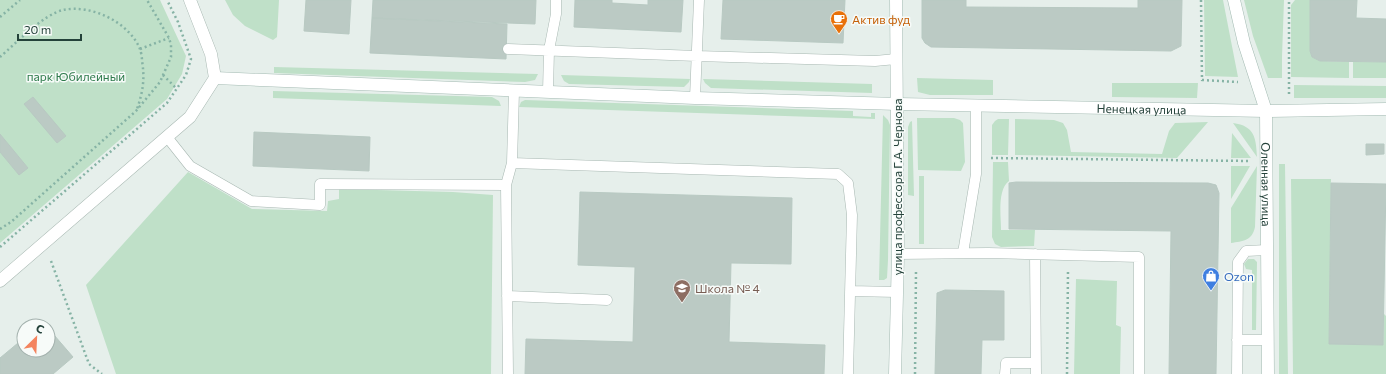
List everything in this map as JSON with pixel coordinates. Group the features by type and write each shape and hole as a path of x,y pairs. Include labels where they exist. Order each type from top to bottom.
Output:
{"street":[{"path":"0,281 190,117 215,78 211,54 190,0"},
{"name":"улица профессора Г.А. Чернова","path":"895,374 898,254 896,0"},
{"name":"Оленная улица","path":"1234,0 1244,44 1266,111 1268,374"},
{"name":"Ненецкая улица","path":"215,78 695,98 898,104 1266,111 1386,109"}],"lane":[{"path":"548,92 549,50 556,14 556,0"},
{"path":"695,98 699,0"},
{"path":"508,49 697,56 868,60 896,59"},
{"path":"508,374 506,185 512,163 514,91"},
{"path":"963,253 976,174 976,105"},
{"path":"167,137 190,166 251,201 320,205 320,184 506,185"},
{"path":"512,163 838,174 848,183 851,196 852,215 848,374"},
{"path":"1237,374 1238,262 1246,251 1267,250"},
{"path":"898,254 963,253 1138,257 1139,374"},
{"path":"1035,254 1036,374"},
{"path":"850,291 897,292"},
{"path":"507,296 607,300"},
{"path":"1237,340 1268,340"},
{"path":"1005,374 1006,363 1036,363"}],"path":[{"path":"0,17 20,0"},
{"path":"0,229 10,222 136,111 160,82 171,57 171,45 169,38 147,0"},
{"path":"0,247 167,103 177,89 186,75 190,59 178,22 167,0"},
{"path":"1201,0 1202,80 1238,82"},
{"path":"1288,98 1289,2 1291,0"},
{"path":"0,58 55,12 64,9 84,9 108,16 128,30 140,49 144,72 143,88 136,111"},
{"path":"140,49 169,38"},
{"path":"163,75 177,89"},
{"path":"976,157 1256,161"},
{"path":"1067,374 1068,255"},
{"path":"51,260 89,364 102,374"}],"green space":[{"name":"парк Юбилейный","path":"0,0 160,0 186,56 182,74 167,99 0,243"},
{"path":"225,0 279,0 277,37 273,40 245,26 233,15"},
{"path":"1204,0 1223,0 1238,77 1205,76"},
{"path":"1244,0 1284,0 1282,78 1268,78 1253,36"},
{"path":"1295,0 1310,0 1310,51 1312,57 1321,61 1349,62 1349,78 1291,77 1291,5"},
{"path":"1353,62 1386,62 1386,78 1353,78"},
{"path":"274,67 538,74 535,80 525,82 274,73"},
{"path":"561,75 690,79 684,87 569,84 564,81"},
{"path":"917,78 993,80 993,95 930,95 918,92"},
{"path":"703,79 872,84 872,93 711,88"},
{"path":"1112,83 1198,83 1197,98 1112,97"},
{"path":"1294,85 1386,86 1386,98 1294,98"},
{"path":"273,91 492,97 499,101 501,106 273,98"},
{"path":"525,100 853,111 853,116 871,117 871,113 875,113 875,119 519,107 521,102"},
{"path":"883,115 888,120 890,125 888,260 887,278 884,280 879,280"},
{"path":"917,118 954,118 963,123 965,162 961,171 918,170"},
{"path":"998,119 1009,119 1008,155 992,155 992,125"},
{"path":"1015,119 1054,120 1063,123 1067,130 1071,152 1162,154 1169,131 1175,123 1208,122 1177,158 1015,155"},
{"path":"912,121 914,196 908,195 908,127"},
{"path":"1233,123 1246,127 1253,134 1256,144 1257,157"},
{"path":"1232,133 1251,158 1231,158"},
{"path":"993,162 1008,162 1009,181 1005,185 1001,197 1001,230 1035,230 1034,246 1001,247 995,244 992,237"},
{"path":"1279,164 1285,164 1288,374 1279,374"},
{"path":"1231,166 1250,166 1231,199"},
{"path":"1257,166 1254,232 1246,240 1231,243 1231,208"},
{"path":"188,172 252,209 327,211 328,201 339,199 339,189 453,192 493,195 491,374 116,374 86,285"},
{"path":"919,176 924,176 924,244 919,244"},
{"path":"1291,179 1331,179 1329,344 1383,345 1384,314 1386,316 1386,374 1293,374"},
{"path":"1248,259 1254,259 1257,262 1256,330 1252,330 1252,270 1246,269 1244,264"},
{"path":"1076,279 1117,281 1116,325 1121,327 1120,374 1074,374"}],"building":[{"path":"306,0 351,0 349,34 304,31"},
{"path":"373,0 536,0 535,24 372,18"},
{"path":"575,0 612,0 612,3 648,5 648,0 683,0 681,32 574,27"},
{"path":"723,0 845,0 843,43 721,39"},
{"path":"922,0 966,0 966,7 1138,8 1138,0 1182,0 1181,46 1171,51 931,47 925,43 922,38"},
{"path":"1310,0 1357,0 1356,18 1386,19 1386,62 1320,61 1312,57 1310,51"},
{"path":"372,18 507,24 506,59 370,53"},
{"path":"33,97 66,136 57,143 24,104"},
{"path":"254,132 370,137 369,171 253,166"},
{"path":"0,134 28,168 19,175 0,152"},
{"path":"1366,144 1384,144 1384,154 1366,155"},
{"path":"1009,183 1208,183 1216,185 1219,193 1216,374 1169,374 1171,231 1009,229"},
{"path":"1331,183 1386,184 1383,345 1329,344"},
{"name":"Школа № 4","path":"580,192 792,198 791,264 731,263 729,342 825,345 824,374 525,374 526,339 633,342 635,267 578,265"},
{"path":"945,290 1004,291 1004,340 982,340 981,374 935,374 937,293"},
{"path":"56,337 73,357 53,374 0,374 0,358 16,345 16,358 56,358"}],"place":[{"name":"Актив фуд","path":"839,34"},
{"name":"Ozon","path":"1211,291"},
{"name":"Школа № 4","path":"682,303"}]}
